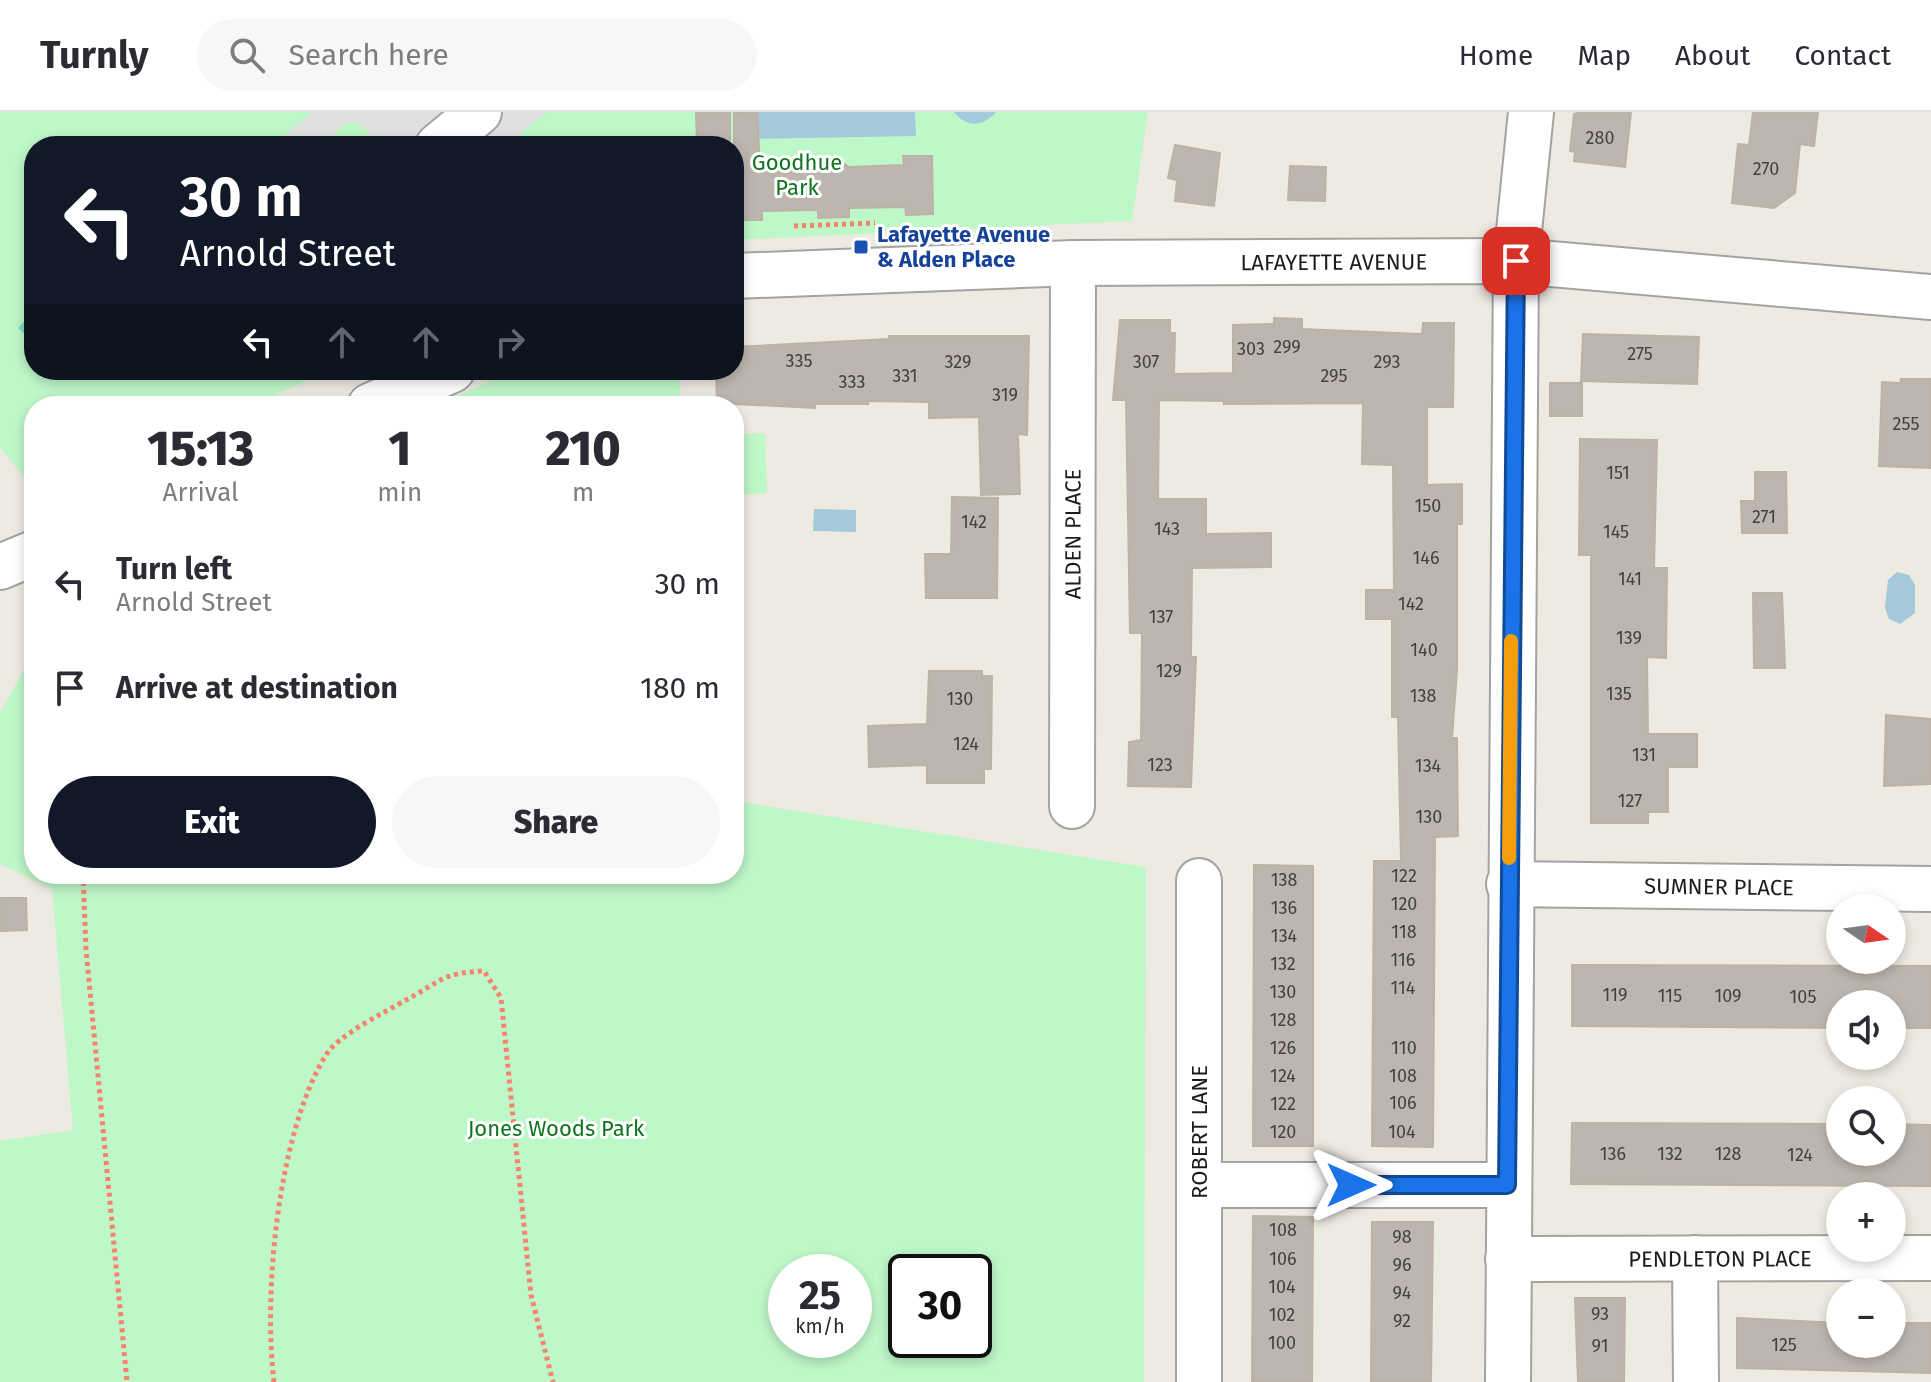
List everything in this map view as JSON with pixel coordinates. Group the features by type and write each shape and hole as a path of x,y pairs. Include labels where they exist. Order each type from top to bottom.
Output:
{"street":[{"path":"450,136 479,112"},
{"path":"1508,1382 1509,884 1516,261 1531,112"},
{"name":"LAFAYETTE AVENUE","path":"744,276 1073,263 1516,261 1931,297"},
{"name":"ALDEN PLACE","path":"1072,806 1073,263"},
{"path":"393,388 419,380"},
{"path":"0,567 24,557"},
{"name":"ROBERT LANE","path":"1199,881 1199,1382"},
{"name":"SUMNER PLACE","path":"1509,884 1931,889"},
{"path":"1199,1185 1507,1185"},
{"path":"1695,1258 1696,1382"},
{"name":"PENDLETON PLACE","path":"1508,1259 1931,1258"}],"path":[{"path":"794,226 875,223"},
{"path":"83,884 86,949 127,1382"},
{"path":"274,1382 269,1342 279,1207 300,1111 327,1052 375,1017 451,972 484,971 501,998 531,1295 553,1382"}],"green space":[{"name":"Goodhue Park","path":"0,112 1148,112 1132,221 744,240 744,136 24,136 24,380 308,380 273,396 24,396 24,475 0,448"},
{"path":"493,380 680,380 680,396 457,396"},
{"path":"765,433 767,493 744,494 744,434"},
{"name":"Jones Woods Park","path":"24,670 24,876 0,864 0,713"},
{"name":"Jones Woods Park","path":"744,803 1146,867 1144,1382 0,1382 0,1141 73,1130 52,889 42,884 744,884"}],"shaded area":[{"path":"313,112 546,112 518,136 372,136 363,126 354,122 344,124 333,136 284,136"}],"water":[{"path":"747,112 915,112 916,136 747,139"},
{"path":"954,112 996,112 986,121 975,124 964,121"},
{"path":"814,509 856,510 856,532 813,531"},
{"path":"1897,572 1909,575 1915,585 1915,613 1900,624 1889,619 1885,608 1888,580"}],"building":[{"path":"696,112 730,112 730,136 697,136"},
{"path":"757,112 760,169 817,167 826,160 839,160 849,167 904,165 903,156 932,156 933,214 906,215 905,207 849,208 849,217 818,218 818,210 762,211 762,220 744,220 744,136 734,136 734,113"},
{"path":"1631,112 1625,167 1574,161 1575,152 1570,151 1574,114"},
{"path":"1753,112 1818,112 1814,146 1800,144 1795,193 1774,208 1732,203 1738,144 1749,145"},
{"path":"1175,145 1220,153 1214,206 1175,201 1177,180 1168,178"},
{"path":"1290,166 1326,167 1325,201 1288,200"},
{"path":"1274,318 1302,319 1302,329 1422,334 1423,323 1454,323 1453,407 1427,407 1427,485 1462,484 1462,524 1457,524 1457,670 1452,738 1457,738 1458,836 1435,837 1433,1147 1372,1146 1374,861 1401,861 1398,717 1392,717 1392,619 1366,619 1366,590 1394,590 1393,465 1362,464 1363,403 1224,404 1224,401 1159,400 1158,499 1206,499 1206,534 1271,533 1271,567 1192,568 1191,657 1196,657 1191,787 1128,786 1129,742 1141,740 1142,633 1130,633 1126,400 1113,400 1120,320 1170,320 1170,333 1175,333 1174,374 1233,373 1233,325 1274,324"},
{"path":"1583,334 1699,337 1697,384 1581,381"},
{"path":"889,336 1029,336 1027,435 1018,434 1020,494 981,495 979,417 929,418 929,402 868,401 868,404 815,404 815,408 744,404 744,396 717,396 716,380 744,380 744,346 889,339"},
{"path":"1901,379 1931,379 1931,468 1879,466 1882,382 1900,383"},
{"path":"1550,383 1582,383 1582,416 1550,416"},
{"path":"1580,439 1657,440 1654,568 1667,568 1666,658 1647,657 1648,734 1697,734 1697,767 1668,767 1668,812 1648,812 1648,823 1591,823 1591,555 1579,555"},
{"path":"1755,472 1786,472 1787,533 1742,533 1741,501 1755,501"},
{"path":"952,497 998,498 997,598 926,598 925,554 951,554"},
{"path":"1753,593 1782,593 1785,668 1754,668"},
{"path":"929,671 982,671 982,676 992,676 991,769 984,769 984,783 927,783 927,765 869,767 868,726 927,724"},
{"path":"1886,715 1931,719 1931,784 1884,786"},
{"path":"1254,865 1313,866 1313,1146 1253,1146"},
{"path":"0,898 26,898 27,930 0,931"},
{"path":"1572,965 1826,966 1826,974 1906,974 1906,966 1931,966 1931,1028 1906,1028 1906,990 1826,990 1826,1028 1572,1026"},
{"path":"1572,1123 1826,1124 1826,1166 1906,1166 1906,1124 1931,1125 1931,1186 1906,1186 1906,1182 1826,1182 1826,1185 1571,1184"},
{"path":"1253,1216 1313,1217 1312,1382 1252,1382"},
{"path":"1372,1222 1433,1222 1431,1382 1371,1382"},
{"path":"1575,1298 1625,1298 1624,1382 1578,1382"},
{"path":"1737,1318 1826,1322 1826,1358 1906,1358 1906,1323 1931,1323 1931,1373 1737,1368"}],"slow traffic":[{"path":"1509,858 1511,641"}],"place":[{"name":"Lafayette Avenue & Alden Place","path":"861,247"}],"route":[{"path":"1351,1185 1507,1185 1516,261"}]}
